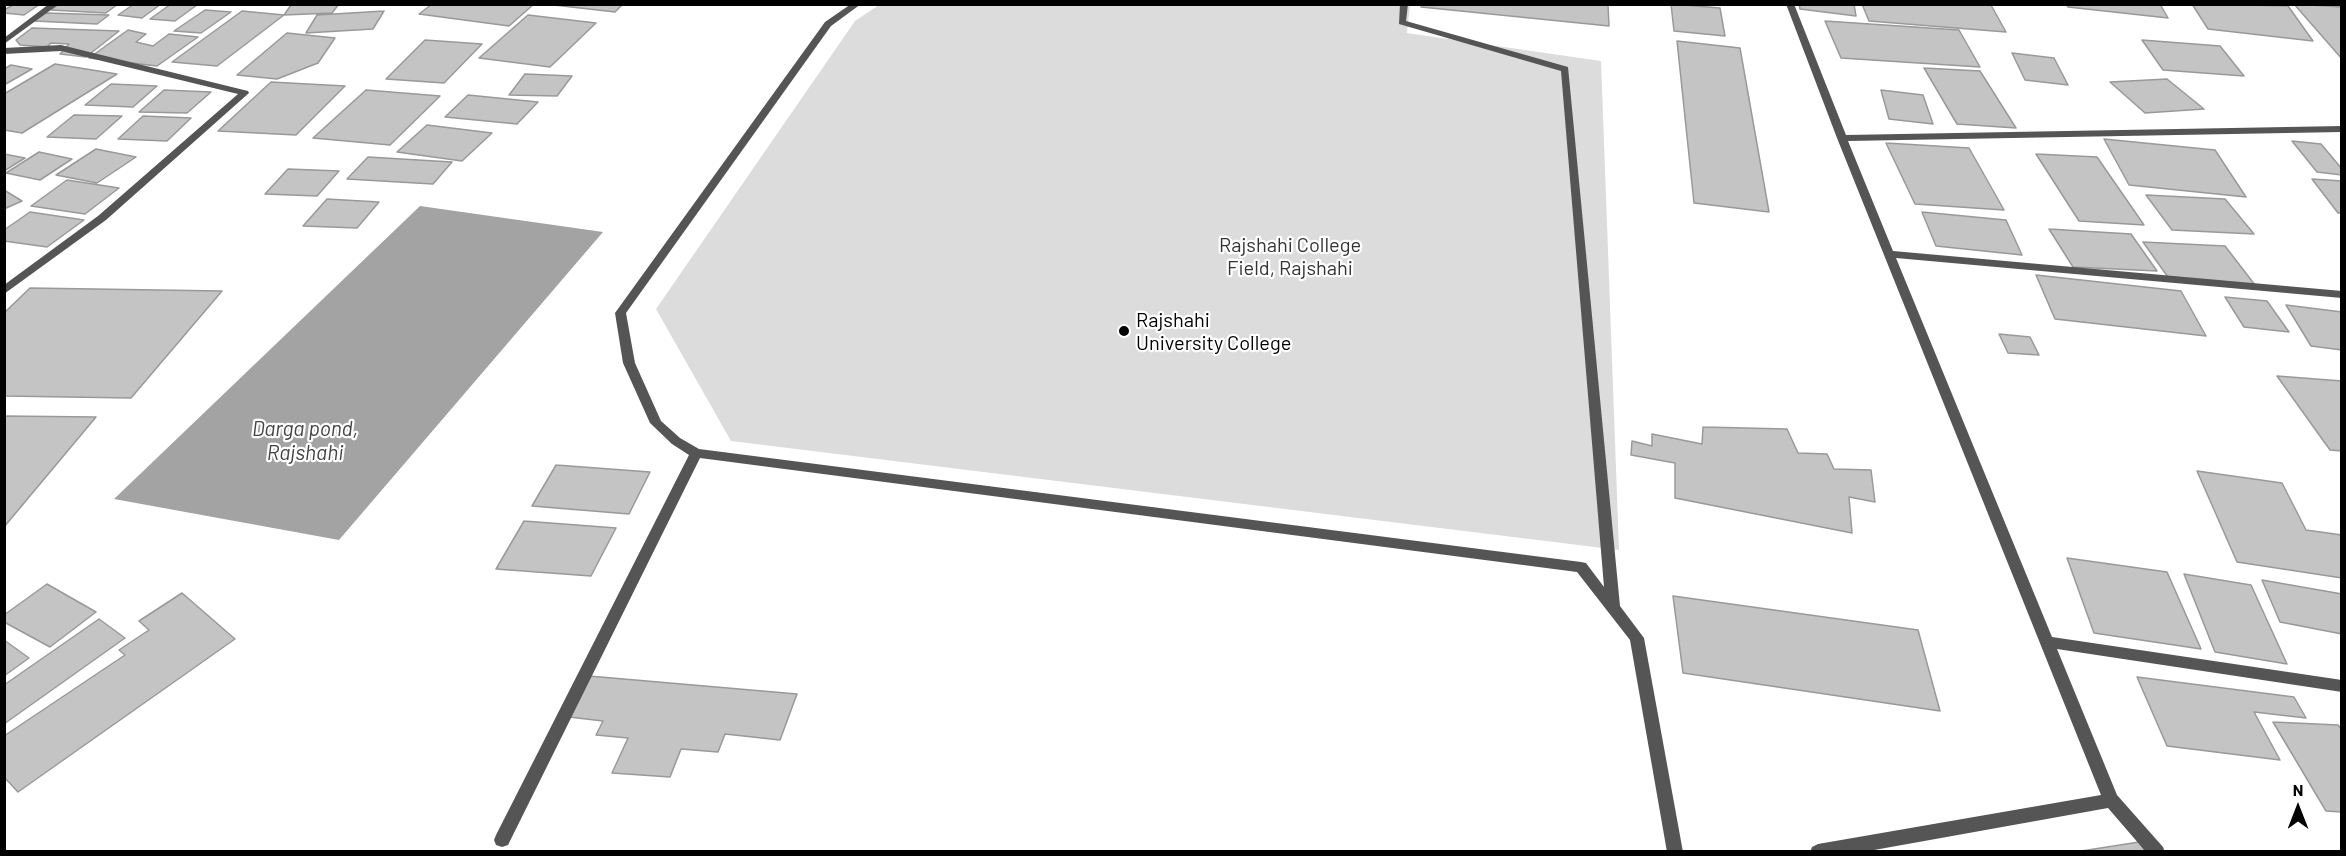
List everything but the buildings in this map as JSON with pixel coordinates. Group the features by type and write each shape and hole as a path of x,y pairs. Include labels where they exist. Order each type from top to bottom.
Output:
{"street":[{"path":"4,42 54,4"},
{"path":"856,4 828,24 621,313 629,363 656,423 676,441 696,453 1581,567 1637,638 1675,852"},
{"path":"1404,4 1402,22 1565,69 1613,608"},
{"path":"1790,4 1842,138 2111,800 2157,852"},
{"path":"4,51 61,48 245,93 102,218 4,291"},
{"path":"1842,138 2342,129"},
{"path":"1889,254 2342,296"},
{"path":"502,840 696,453"},
{"path":"2046,642 2342,686"},
{"path":"1818,852 2111,800"}],"green space":[{"name":"Rajshahi College Field, Rajshahi","path":"879,5 1410,5 1407,33 1601,61 1619,550 731,441 656,309 855,21"}],"water":[{"name":"Darga pond, Rajshahi","path":"420,206 603,232 339,540 114,499"}],"place":[{"name":"Rajshahi University College","path":"1124,331"}]}
